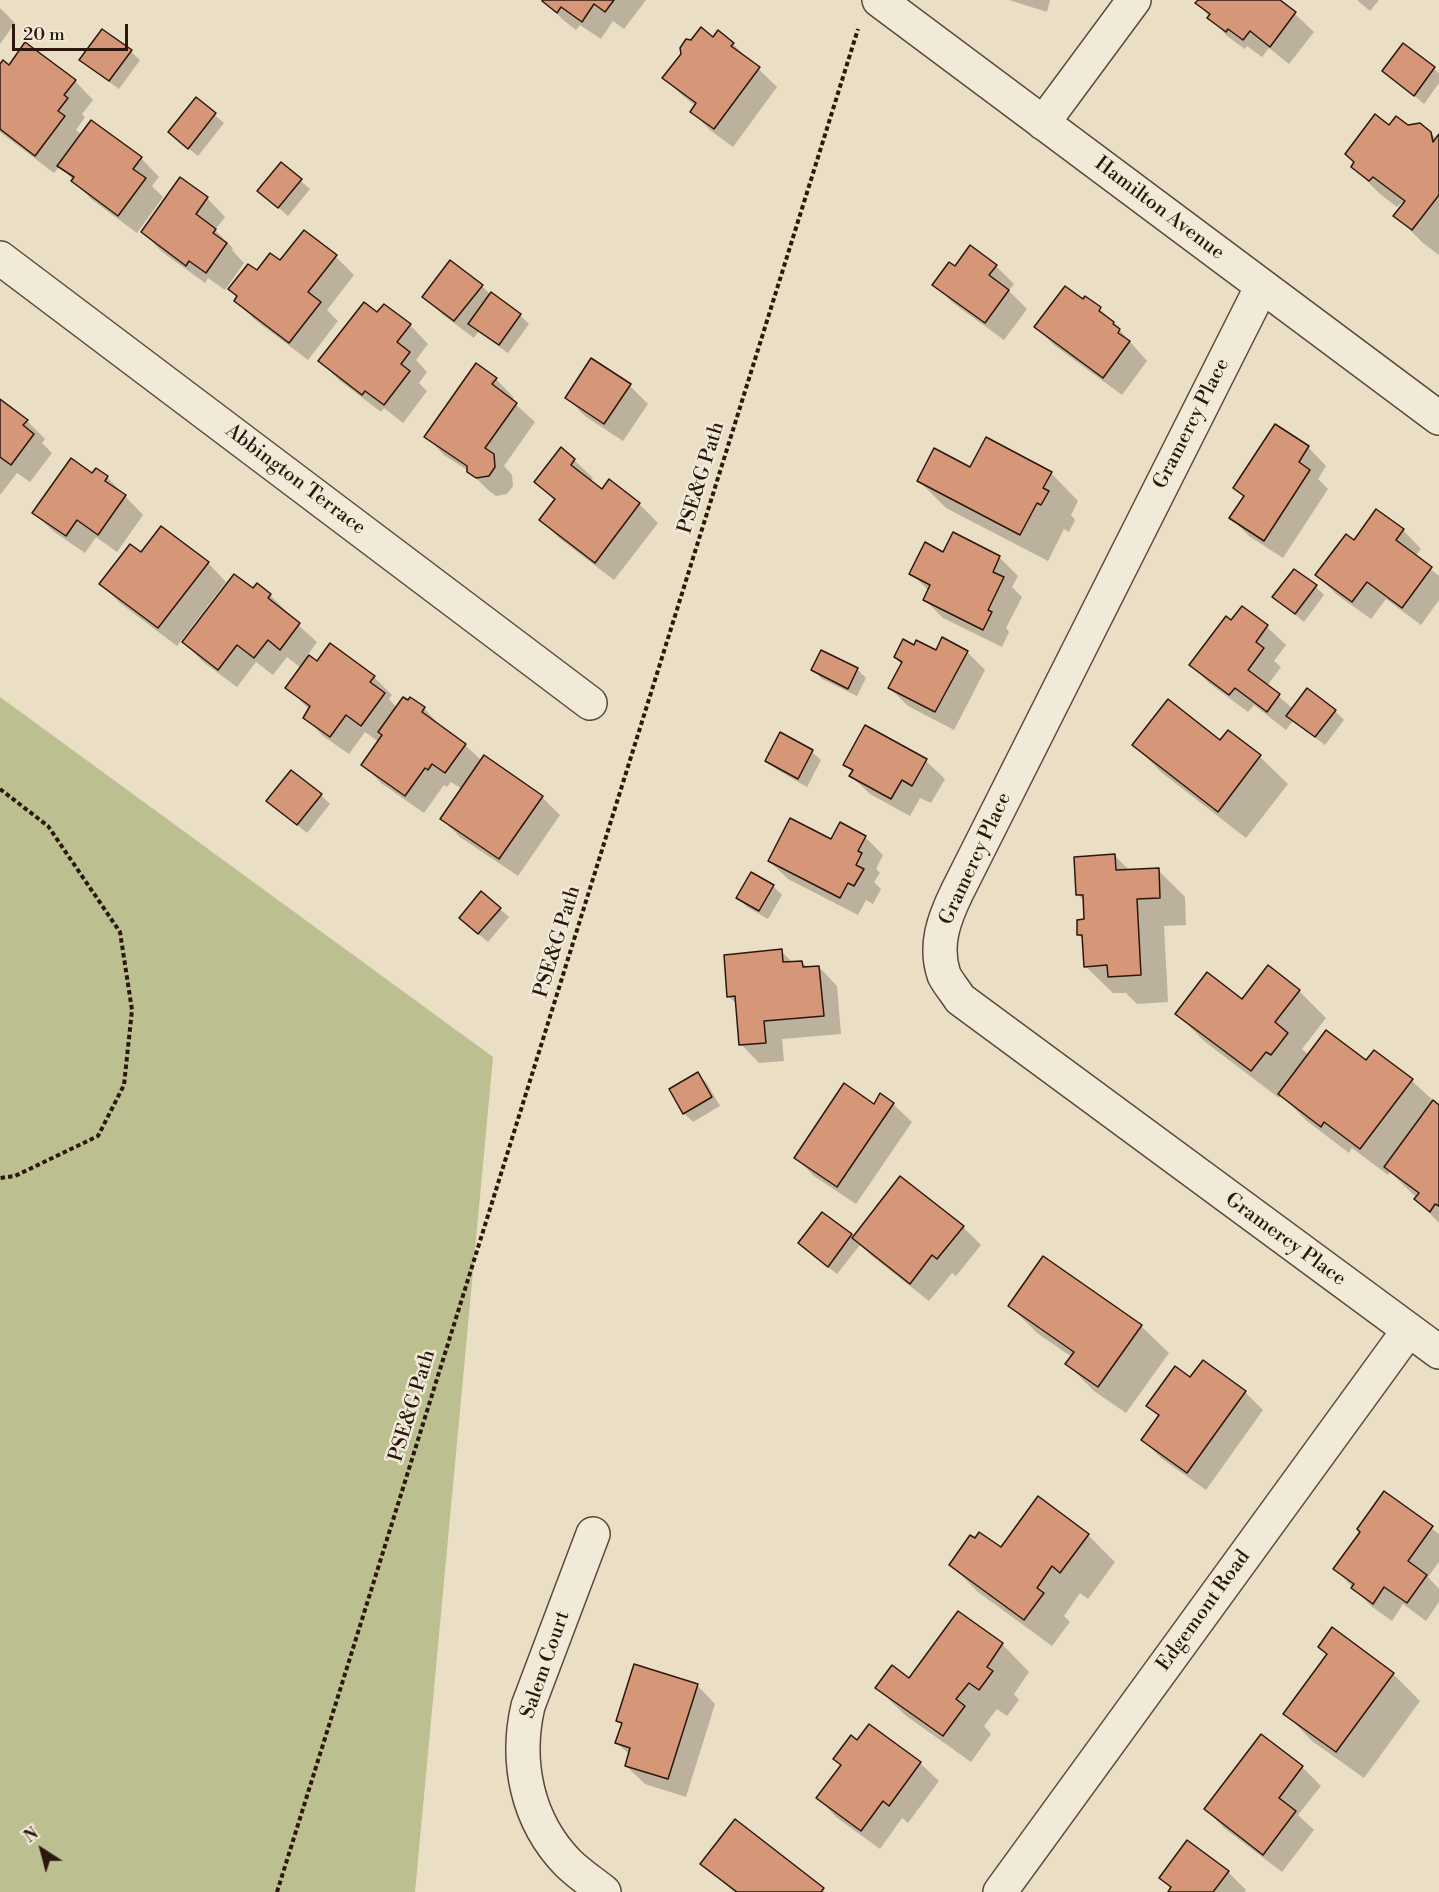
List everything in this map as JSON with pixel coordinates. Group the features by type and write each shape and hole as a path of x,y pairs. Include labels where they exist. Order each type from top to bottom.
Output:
{"street":[{"path":"1043,123 1134,0"},
{"name":"Hamilton Avenue","path":"869,11 1043,123 1439,418"},
{"name":"Abbington Terrace","path":"0,258 590,703"},
{"name":"Gramercy Place","path":"1262,286 957,892 942,926 939,951 945,976 960,999 1439,1352"},
{"name":"Edgemont Road","path":"1000,1892 1408,1331"},
{"name":"Salem Court","path":"593,1534 528,1706 522,1760 528,1795 545,1833 568,1863 604,1892"}],"path":[{"name":"PSE&G Path","path":"277,1892 869,11"},
{"path":"0,789 48,826 120,932 132,1010 124,1084 98,1136 15,1176 0,1178"}],"green space":[{"path":"0,697 493,1057 415,1892 0,1892"}],"building":[{"path":"543,0 614,0 605,12 594,4 582,22 561,7 557,13"},
{"path":"1198,0 1280,0 1296,12 1270,47 1250,31 1243,40 1228,29 1226,32 1207,18 1210,14 1195,3"},
{"path":"701,27 713,37 718,30 734,43 731,46 760,67 714,129 690,112 696,103 662,78 681,54 680,48 686,39 691,40"},
{"path":"102,29 132,50 109,81 79,60"},
{"path":"25,42 76,80 64,95 68,98 58,111 65,116 35,156 0,129 0,64 3,60 9,65"},
{"path":"1403,43 1435,67 1414,96 1382,71"},
{"path":"196,97 216,113 188,149 168,132"},
{"path":"1375,114 1389,125 1396,116 1408,125 1420,123 1431,132 1433,142 1439,134 1439,195 1412,230 1393,216 1405,201 1373,177 1369,181 1351,167 1354,162 1345,154"},
{"path":"91,120 142,157 133,169 146,178 118,216 71,181 74,177 57,166"},
{"path":"281,162 302,179 278,208 257,191"},
{"path":"180,177 208,197 196,214 216,229 213,233 227,243 206,273 189,261 186,266 141,232"},
{"path":"304,230 337,255 308,292 321,302 289,343 234,301 237,296 228,289 248,264 257,270 270,253 280,260"},
{"path":"970,245 997,265 989,275 1009,290 985,323 932,285 949,262 955,266"},
{"path":"450,260 483,285 454,321 422,297"},
{"path":"1065,286 1083,299 1085,296 1101,307 1099,311 1114,322 1113,324 1120,329 1118,333 1130,341 1103,378 1034,327"},
{"path":"491,292 521,314 499,345 468,324"},
{"path":"364,302 377,312 384,304 411,324 397,342 410,352 401,364 410,371 384,405 365,391 362,395 318,361"},
{"path":"591,358 631,384 604,424 565,398"},
{"path":"476,363 497,378 492,384 517,403 485,448 494,454 495,467 489,476 476,478 467,472 467,466 424,437"},
{"path":"0,399 28,420 23,425 34,434 11,465 0,457"},
{"path":"1275,424 1309,446 1299,462 1310,470 1264,541 1229,518 1244,496 1233,488"},
{"path":"986,437 1052,472 1043,488 1049,491 1041,505 1037,503 1020,535 917,481 934,448 970,467"},
{"path":"561,447 575,459 571,465 602,489 609,479 640,503 595,563 539,520 555,499 534,482"},
{"path":"71,458 92,473 96,468 108,476 105,481 126,495 98,535 77,520 66,536 32,513"},
{"path":"1376,509 1404,529 1396,540 1432,567 1402,608 1367,582 1352,602 1315,575 1346,534 1354,540"},
{"path":"161,526 209,562 158,628 99,584 130,544 141,552"},
{"path":"953,532 1000,556 993,572 1004,577 988,610 992,612 983,630 923,600 930,585 909,574 925,542 943,552"},
{"path":"1294,569 1317,585 1295,614 1272,597"},
{"path":"234,574 253,588 257,583 271,594 268,598 300,623 280,650 268,640 254,658 237,645 218,670 182,642"},
{"path":"1242,606 1268,625 1256,642 1264,648 1248,670 1280,694 1267,712 1235,688 1229,695 1189,665 1226,616 1231,620"},
{"path":"942,637 968,651 935,712 888,688 902,662 894,657 903,639 914,645 916,640 936,650"},
{"path":"330,643 375,676 370,682 385,693 361,726 346,715 330,737 303,718 310,706 285,688 309,655 317,661"},
{"path":"821,650 858,668 848,689 811,670"},
{"path":"1307,688 1336,710 1315,737 1286,716"},
{"path":"403,697 408,700 410,697 425,707 422,712 466,744 445,773 432,764 428,770 425,768 405,796 361,765 382,735 378,732"},
{"path":"1168,699 1220,740 1228,730 1261,755 1218,812 1132,745"},
{"path":"865,725 927,759 912,786 902,780 891,799 849,776 853,770 843,765"},
{"path":"780,732 813,750 798,779 765,761"},
{"path":"484,755 543,796 499,859 440,819"},
{"path":"291,770 322,794 297,825 266,801"},
{"path":"790,818 831,839 840,822 866,836 858,851 862,853 856,865 864,869 854,886 848,883 840,898 768,861"},
{"path":"1115,854 1116,870 1159,868 1160,898 1137,899 1141,975 1108,977 1107,965 1084,967 1082,935 1077,935 1077,920 1084,919 1083,895 1076,895 1074,857"},
{"path":"751,872 774,885 759,911 736,898"},
{"path":"481,891 501,908 478,934 459,918"},
{"path":"782,949 783,962 802,961 803,967 819,966 824,1016 764,1021 766,1043 739,1045 735,996 727,997 724,955"},
{"path":"1268,965 1300,990 1275,1022 1288,1033 1271,1055 1266,1052 1251,1071 1175,1014 1207,972 1242,999"},
{"path":"1326,1030 1366,1060 1374,1050 1413,1079 1360,1149 1324,1122 1321,1127 1278,1094"},
{"path":"698,1072 712,1097 683,1114 669,1089"},
{"path":"844,1083 874,1104 880,1093 894,1103 837,1187 794,1158"},
{"path":"1433,1100 1439,1105 1439,1206 1435,1204 1430,1212 1414,1199 1419,1193 1384,1167"},
{"path":"900,1176 964,1226 937,1259 932,1255 910,1284 852,1238"},
{"path":"822,1212 852,1234 828,1267 798,1243"},
{"path":"1043,1256 1142,1325 1098,1387 1065,1364 1074,1352 1008,1306"},
{"path":"1203,1360 1246,1391 1187,1473 1141,1440 1159,1415 1146,1406 1175,1366 1190,1377"},
{"path":"1384,1491 1433,1526 1408,1561 1427,1575 1407,1603 1384,1587 1373,1604 1351,1588 1354,1584 1333,1569 1360,1532 1357,1529"},
{"path":"1038,1496 1089,1534 1060,1573 1052,1566 1037,1588 1044,1593 1024,1620 949,1565 970,1535 975,1538 979,1532 1001,1547"},
{"path":"958,1611 1003,1643 987,1667 993,1671 979,1690 969,1683 956,1699 965,1706 943,1736 875,1688 892,1665 909,1678"},
{"path":"1332,1627 1394,1673 1336,1752 1283,1714 1327,1654 1318,1647"},
{"path":"634,1664 698,1684 668,1779 625,1766 630,1748 615,1743 622,1723 616,1721"},
{"path":"869,1724 921,1762 889,1806 883,1801 861,1831 816,1798 841,1765 833,1759 851,1735 857,1740"},
{"path":"1261,1734 1303,1766 1279,1798 1296,1811 1263,1855 1204,1809"},
{"path":"735,1819 824,1888 821,1892 737,1892 700,1864"},
{"path":"1187,1840 1229,1871 1213,1892 1168,1892 1171,1887 1159,1878"}]}
